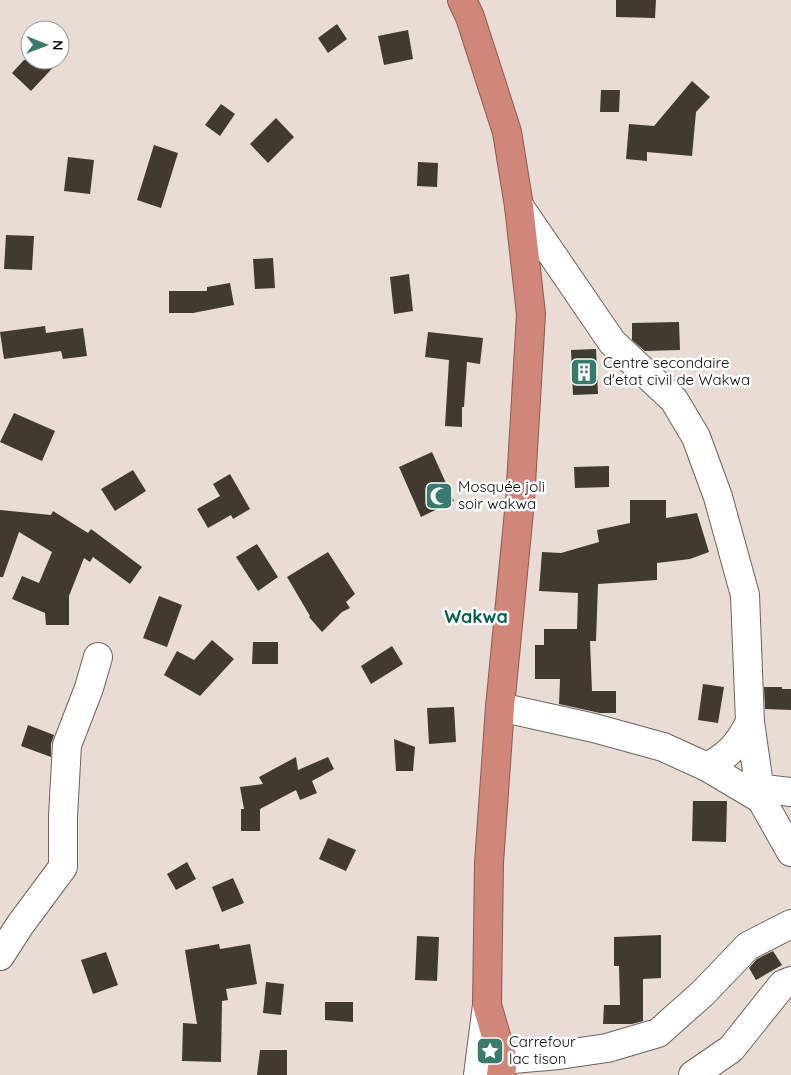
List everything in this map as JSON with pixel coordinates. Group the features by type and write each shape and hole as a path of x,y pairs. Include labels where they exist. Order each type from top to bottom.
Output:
{"highway":[{"path":"462,0 470,17 506,132 519,206 531,314 520,501 500,707 488,863 487,1005 502,1068"}],"street":[{"path":"519,206 612,342 674,400 696,437 718,497 745,595 750,722 759,794 791,852"},
{"path":"0,956 20,925 63,867 63,816 67,745 89,688 98,657"},
{"path":"500,707 594,728 663,747 759,794 791,792"},
{"path":"707,767 724,757 740,741 750,722"},
{"path":"502,1068 559,1055 606,1048 658,1033 702,993 748,946 791,924"},
{"path":"693,1075 731,1049 783,984 791,981"},
{"path":"478,1075 487,1005"}],"building":[{"path":"616,0 656,0 655,18 616,17"},
{"path":"337,24 347,39 328,53 318,38"},
{"path":"408,30 413,59 384,65 378,36"},
{"path":"20,64 20,70 51,70 31,91 12,73"},
{"path":"692,81 710,97 696,112 692,156 647,152 647,161 626,159 629,124 654,126"},
{"path":"601,90 620,90 619,112 600,112"},
{"path":"221,104 235,114 220,136 205,125"},
{"path":"276,118 294,137 268,163 250,144"},
{"path":"154,145 178,153 161,208 137,200"},
{"path":"68,157 94,160 90,194 64,191"},
{"path":"418,162 438,163 437,187 417,186"},
{"path":"6,235 34,236 32,270 4,269"},
{"path":"273,258 275,288 255,289 253,259"},
{"path":"409,274 413,311 394,314 390,277"},
{"path":"230,283 234,305 193,313 169,313 169,291 207,291 207,287"},
{"path":"679,322 680,350 645,351 632,340 632,323"},
{"path":"45,326 46,333 83,328 87,356 63,359 61,351 4,359 0,332"},
{"path":"428,332 483,338 480,364 467,362 464,407 462,407 462,427 445,426 449,360 425,357"},
{"name":"Centre secondaire d'etat civil de Wakwa","path":"596,349 598,394 573,395 571,350"},
{"path":"14,413 55,431 42,461 0,442"},
{"path":"432,452 454,501 421,517 399,467"},
{"path":"609,466 609,487 575,488 574,467"},
{"path":"133,470 146,491 115,511 101,489"},
{"path":"230,474 250,509 233,519 231,515 208,528 197,509 220,496 213,484"},
{"path":"630,500 666,500 666,518 697,513 709,552 690,559 657,563 657,580 598,584 596,641 590,641 592,691 616,691 616,713 600,713 559,704 560,679 535,679 535,645 544,645 544,629 577,629 578,593 539,591 542,552 561,553 599,542 597,530 630,523"},
{"path":"0,510 51,515 53,511 88,533 91,529 142,567 130,584 93,557 90,562 84,558 69,596 69,625 46,625 45,613 12,599 22,576 39,583 52,552 19,532 3,577 0,577"},
{"path":"257,544 278,577 258,591 236,557"},
{"path":"328,552 355,594 346,602 350,608 342,612 322,632 309,617 287,577"},
{"path":"159,596 182,605 167,647 143,638"},
{"path":"212,640 234,659 200,696 164,675 177,651 194,660"},
{"path":"253,642 278,642 278,664 252,664"},
{"path":"392,646 403,664 371,684 361,666"},
{"path":"703,684 724,687 718,723 698,720"},
{"path":"764,687 791,689 791,710 765,709"},
{"path":"454,707 456,742 429,744 427,708"},
{"path":"28,725 54,735 51,744 51,757 21,746"},
{"path":"394,739 415,747 413,771 396,771"},
{"path":"296,757 298,770 328,757 334,769 312,781 317,793 300,800 296,790 260,809 260,831 241,831 241,809 244,809 240,787 263,784 259,777"},
{"path":"693,801 727,801 726,842 692,841"},
{"path":"328,838 356,850 346,871 319,859"},
{"path":"187,862 196,879 176,890 167,874"},
{"path":"233,878 244,903 222,912 212,887"},
{"path":"661,935 661,978 643,979 643,1021 632,1024 603,1024 604,1005 620,1005 619,966 614,966 614,937"},
{"path":"417,936 439,937 437,981 415,980"},
{"path":"219,944 220,949 250,944 257,984 226,989 228,1000 222,1001 221,1062 182,1061 183,1023 197,1024 185,950"},
{"path":"773,951 782,965 756,980 749,968 757,959"},
{"path":"106,952 118,985 93,994 81,960"},
{"path":"266,982 284,984 281,1015 263,1013"},
{"path":"325,1002 353,1002 353,1022 325,1020"},
{"path":"260,1050 287,1050 287,1075 257,1075"}],"place":[{"name":"Centre secondaire d'etat civil de Wakwa","path":"584,372"},
{"name":"Mosquée joli soir wakwa","path":"439,496"},
{"name":"Carrefour lac tison","path":"490,1051"}],"district":[{"name":"Wakwa","path":"476,617"}]}
